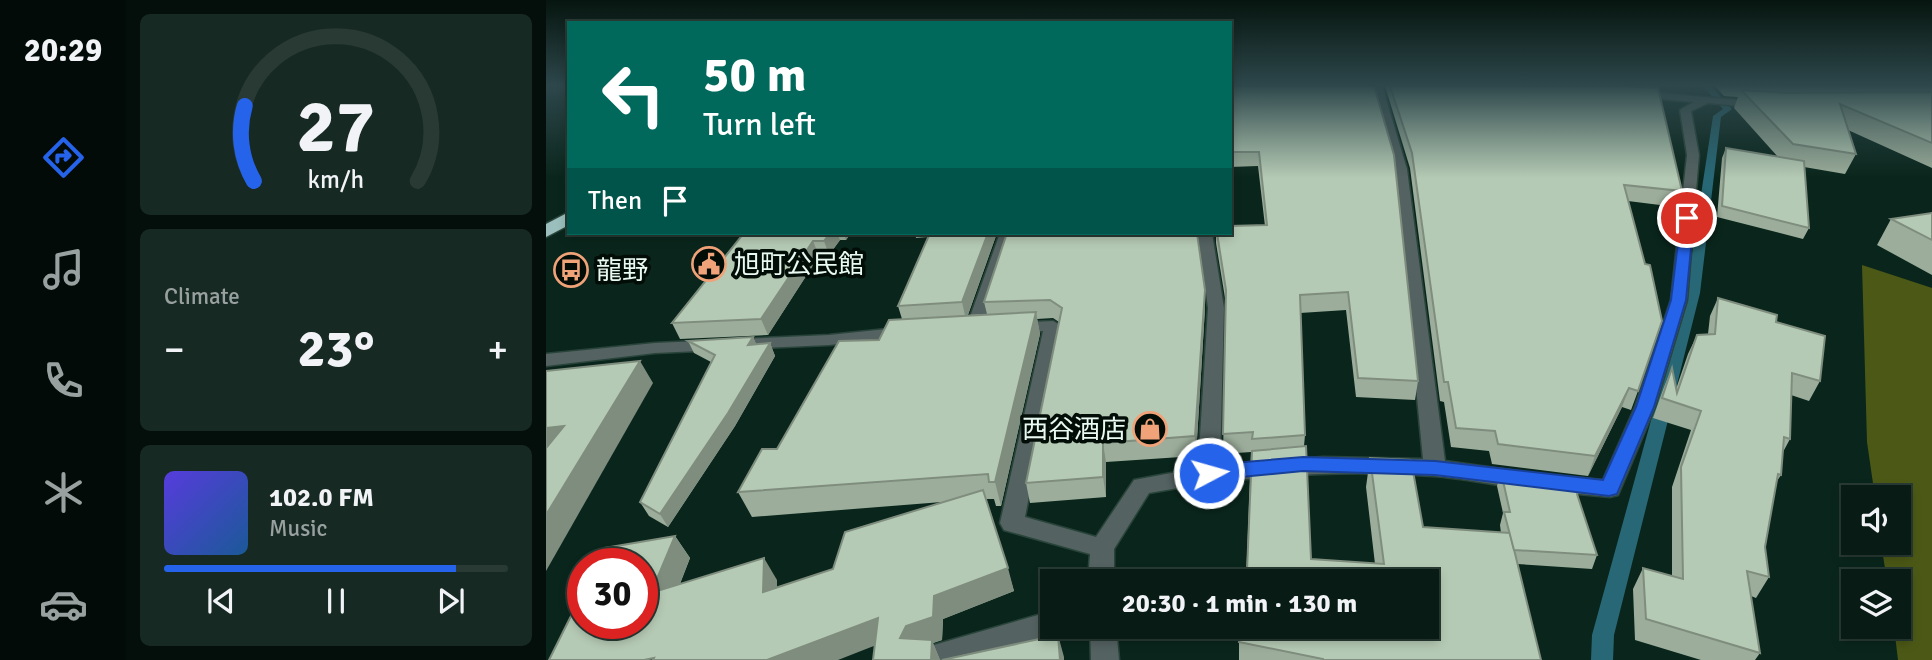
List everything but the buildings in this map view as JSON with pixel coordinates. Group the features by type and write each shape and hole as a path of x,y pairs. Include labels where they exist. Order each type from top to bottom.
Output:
{"highway":[{"path":"546,232 567,218"}],"street":[{"path":"1386,117 1401,169 1435,468"},
{"path":"1101,569 1102,548 1142,486 1209,473 1303,464 1435,468 1609,489 1645,407 1679,300 1693,155 1686,117"},
{"path":"1006,235 969,328 1053,326 1012,523 1102,548"},
{"path":"1205,235 1216,308 1209,473"},
{"path":"546,360 655,348 829,340 923,331"},
{"path":"927,660 1040,627"},
{"path":"1104,639 1105,660"}],"green space":[{"path":"1862,265 1932,288 1932,660 1898,660 1895,639 1911,639 1911,569 1885,569 1883,555 1911,555 1911,485 1873,485 1867,442"}],"waterway":[{"path":"1602,660 1603,635 1693,293 1717,117"}],"place":[{"name":"旭町公民館","path":"709,264"},
{"name":"龍野","path":"571,270"},
{"name":"西谷酒店","path":"1150,429"}],"route":[{"path":"1209,473 1303,464 1435,468 1609,489 1645,407 1679,300 1687,218"}]}
